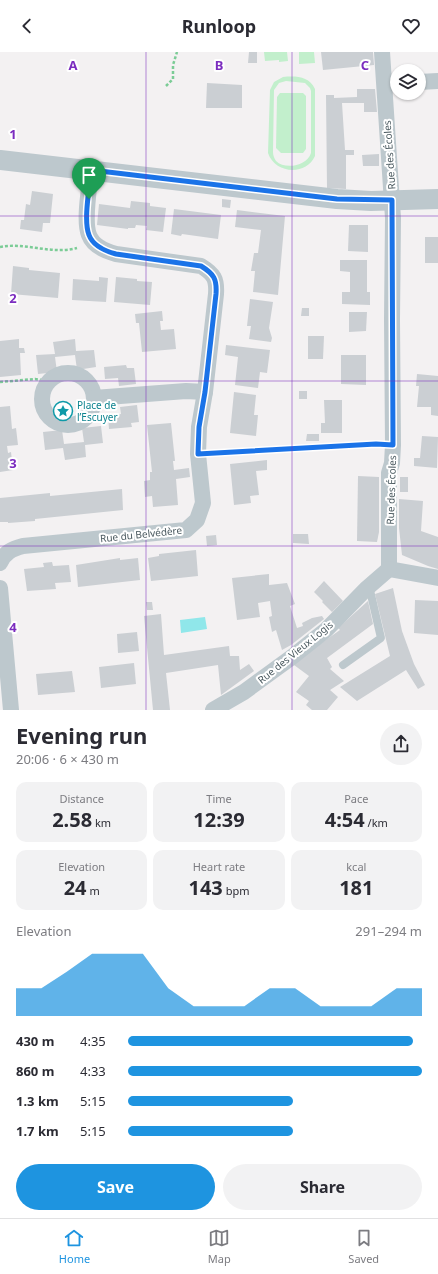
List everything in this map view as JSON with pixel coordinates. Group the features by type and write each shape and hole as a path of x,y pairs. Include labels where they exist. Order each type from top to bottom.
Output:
{"street":[{"name":"Rue des Écoles","path":"382,52 390,80"},
{"path":"426,82 438,81"},
{"name":"Rue des Écoles","path":"389,569 390,473 393,445 391,100"},
{"path":"0,160 337,199 438,199"},
{"path":"91,170 86,222 89,236 95,244"},
{"name":"Rue du Belvédère","path":"0,563 3,556 11,550 23,546 186,530 197,520 203,503 198,454 199,427 205,392 217,286 215,277 210,271 201,266 116,254 103,250 95,244"},
{"path":"74,373 90,385 94,398 91,412 82,422 69,426 62,425 50,418 42,407 41,400 42,393 48,381 60,374 74,373"},
{"path":"94,398 186,391 205,392"},
{"path":"389,569 438,578"},
{"name":"Rue des Vieux Logis","path":"213,710 244,692 326,630 369,586 389,569"},
{"path":"0,588 11,710"}],"lane":[{"path":"342,666 381,638 369,586"}],"path":[{"path":"166,86 173,79 173,65 176,52"},
{"path":"0,247 69,250 95,244"},
{"path":"0,382 35,379 48,381"},
{"path":"198,454 376,444 393,445"}],"green space":[{"path":"264,52 287,52 288,61 265,61"},
{"path":"299,52 314,52 315,63 299,64"},
{"path":"283,77 297,77 306,79 315,89 315,156 305,167 291,170 284,168 277,165 268,153 270,90 274,82","holes":["286,81 305,83 311,91 311,153 309,157 301,164 290,166 280,164 276,161 273,154 274,90 279,83"]},
{"path":"280,93 303,93 306,96 306,149 303,153 281,153 276,148 277,97"}],"water":[{"path":"205,617 207,629 181,633 180,620"}],"building":[{"path":"249,52 257,52 257,63 248,63"},
{"path":"321,52 373,52 374,65 323,70"},
{"path":"207,83 242,85 242,108 206,108"},
{"path":"357,89 375,89 377,112 364,112 364,103 342,103 345,150 354,150 354,155 346,155 346,189 327,188 326,95 334,95 334,98 357,97"},
{"path":"379,154 379,166 363,166 362,155"},
{"path":"32,191 53,194 50,223 43,223 42,232 20,229 21,220 24,220 26,204 30,205"},
{"path":"222,199 231,200 230,208 222,207"},
{"path":"131,201 150,203 150,206 166,208 163,232 146,230 147,226 136,225 135,228 128,229 97,225 99,204 130,208"},
{"path":"174,209 221,215 218,239 171,234"},
{"path":"237,210 285,216 278,295 253,292 255,271 251,271 254,253 258,253 261,230 235,227"},
{"path":"349,225 368,225 368,252 348,251"},
{"path":"425,237 438,237 438,263 425,263"},
{"path":"340,260 367,260 367,292 370,292 370,305 342,304 342,292 350,292 350,272 340,271"},
{"path":"13,266 29,268 29,270 60,273 58,298 11,294"},
{"path":"99,277 108,278 106,302 72,300 73,279 99,281"},
{"path":"116,277 152,282 150,305 114,302"},
{"path":"250,299 273,302 269,328 272,338 271,342 249,339 251,326 247,326"},
{"path":"302,308 309,308 309,316 301,316"},
{"path":"162,311 163,321 160,321 161,330 174,329 176,349 142,352 139,323 136,323 135,314"},
{"path":"349,312 367,312 366,331 349,332"},
{"path":"308,336 324,336 323,359 308,359"},
{"path":"19,339 19,348 24,348 25,353 20,353 21,375 0,377 0,341"},
{"path":"75,339 76,351 94,350 96,367 77,370 75,355 55,357 57,372 38,374 36,355 55,354 53,342"},
{"path":"226,345 270,350 267,373 260,372 258,388 235,385 238,357 225,355"},
{"path":"341,355 366,355 366,385 341,384"},
{"path":"126,365 127,368 134,368 136,384 119,386 118,378 105,379 104,367"},
{"path":"417,374 438,376 438,416 431,415 431,407 417,407 419,386 416,386"},
{"path":"299,391 307,391 307,399 299,399"},
{"path":"234,392 256,395 254,415 258,415 256,436 230,433"},
{"path":"324,400 342,400 342,433 321,433 321,423 325,423"},
{"path":"137,405 139,422 131,423 132,427 109,429 108,416 121,414 120,407"},
{"path":"10,406 12,429 16,428 18,445 7,446 8,453 11,452 13,470 0,472 0,407"},
{"path":"171,423 175,461 173,461 174,470 189,468 190,477 176,479 178,505 153,507 152,496 145,497 144,481 150,480 150,472 152,472 147,425"},
{"path":"101,426 103,443 85,445 86,457 65,460 63,448 45,450 43,432 62,430 64,444 84,442 82,428"},
{"path":"307,434 319,434 319,441 306,441"},
{"path":"422,436 438,437 437,468 414,466 414,458 420,458"},
{"path":"267,460 267,470 256,471 259,495 250,496 251,503 234,505 230,464"},
{"path":"358,476 379,477 379,532 377,542 357,541"},
{"path":"400,477 408,477 408,492 400,492"},
{"path":"122,489 123,510 35,519 35,521 8,523 0,522 0,498 50,493 50,496"},
{"path":"399,499 423,501 421,531 438,537 438,569 402,555 399,528"},
{"path":"293,534 308,534 309,544 293,543"},
{"path":"216,535 217,545 207,546 206,536"},
{"path":"196,550 198,576 151,581 148,558 159,556 159,554"},
{"path":"120,558 120,560 138,558 140,580 78,587 76,565"},
{"path":"52,562 53,566 69,565 71,582 55,583 56,589 27,591 24,569 44,567 43,563"},
{"path":"269,574 269,585 287,583 295,604 290,606 297,628 303,626 302,623 312,618 322,616 324,619 291,645 282,650 276,630 272,632 269,617 272,616 270,601 258,603 260,617 237,620 232,578"},
{"path":"324,581 343,601 332,612 314,592"},
{"path":"393,588 402,631 414,664 425,685 418,689 406,670 357,701 340,687 390,656 375,594"},
{"path":"415,600 438,601 438,635 414,633"},
{"path":"368,601 373,624 327,658 332,667 330,669 344,681 330,690 338,697 327,710 312,710 306,705 309,701 296,692 309,676 294,665 303,656 340,630 338,628"},
{"path":"146,602 152,602 153,610 147,610"},
{"path":"161,614 164,655 229,646 230,656 239,656 240,670 249,664 254,671 221,695 218,665 166,673 170,710 153,710 144,616"},
{"path":"137,632 139,651 118,653 117,634"},
{"path":"134,663 136,684 101,688 99,667"},
{"path":"72,671 75,692 38,695 36,674"}],"place":[{"name":"Place de l’Escuyer","path":"63,411"}],"route":[{"path":"91,170 337,199 372,201 392,200 393,445 376,444 313,449 198,454 199,427 205,392 217,286 215,277 210,271 201,266 116,254 103,250 95,244 89,236 86,222 89,199 91,170"}]}
